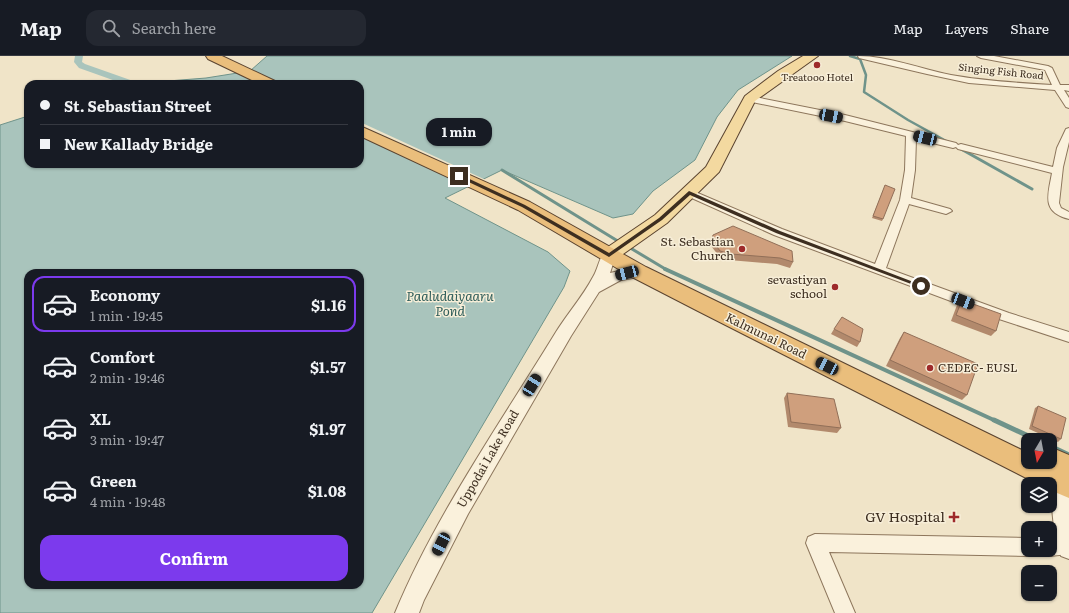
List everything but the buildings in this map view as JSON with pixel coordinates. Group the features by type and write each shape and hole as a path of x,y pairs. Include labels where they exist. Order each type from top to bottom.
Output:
{"highway":[{"path":"204,56 261,80"},
{"path":"216,60 254,80"},
{"path":"364,128 490,188"},
{"path":"364,132 490,188"},
{"name":"Kalmunai Road","path":"490,188 695,296 1021,446"},
{"name":"Kalmunai Road","path":"607,250 638,272 1067,479"},
{"path":"1057,467 1067,479"}],"main road":[{"path":"607,250 635,238 660,219 689,193 713,169 750,99 783,74 812,56"}],"street":[{"name":"Singing Fish Road","path":"862,56 936,74 973,80 1069,88"},
{"path":"981,56 1048,68 1054,82 1069,104"},
{"path":"750,99 845,118 1057,171"},
{"path":"1069,133 1057,171 1053,203 1057,210 1069,216"},
{"path":"879,270 905,200 910,170 911,134"},
{"path":"1056,183 1069,186"},
{"path":"689,193 778,232 1004,316 1069,337"},
{"path":"905,200 946,211"},
{"name":"Uppodai Lake Road","path":"406,613 464,500 544,365 602,278 607,250"},
{"name":"Uppodai Lake Road","path":"594,290 609,279 618,275 638,272"},
{"path":"1062,546 1067,479"},
{"path":"845,613 815,543 1021,547"}],"water":[{"name":"Paaludaiyaaru Pond","path":"267,56 792,56 738,90 717,117 695,160 653,191 633,214 613,218 502,170 445,198 548,252 570,271 564,287 372,613 0,613 0,125 24,117 24,168 364,168 364,80 181,80 206,78 250,71"}],"pier":[{"path":"364,124 486,180 471,187 364,136"}],"waterway":[{"path":"79,56 78,62 82,66 122,80"},
{"path":"850,56 860,59 866,75 864,92 908,120 948,142"},
{"path":"961,149 1032,189"},
{"path":"502,170 621,243"},
{"path":"627,246 666,270"},
{"path":"666,270 996,421"},
{"path":"994,420 1022,433"},
{"path":"1057,449 1069,455"}],"place":[{"name":"Treatooo Hotel","path":"817,65"},
{"name":"St. Sebastian Church","path":"742,249"},
{"name":"sevastiyan school","path":"835,287"},
{"name":"CEDEC- EUSL","path":"930,368"},
{"name":"GV Hospital","path":"954,517"}],"route":[{"path":"459,176 524,206 609,255 660,219 689,193 778,232 921,286"}]}
